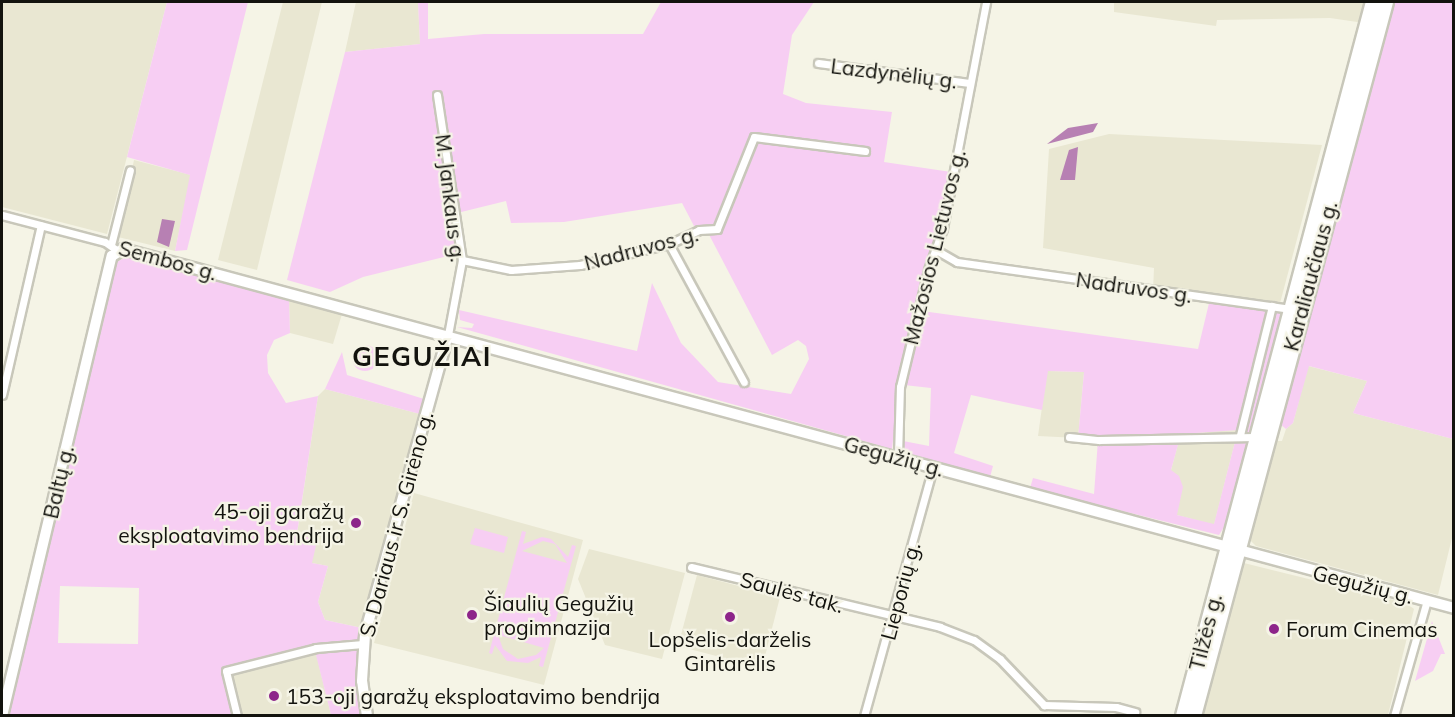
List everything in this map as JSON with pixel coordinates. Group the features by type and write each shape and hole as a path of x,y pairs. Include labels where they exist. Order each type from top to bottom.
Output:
{"highway":[{"name":"Karaliaučiaus g.","path":"1232,550 1296,310 1373,2"},
{"name":"Karaliaučiaus g.","path":"1232,550 1255,437 1296,310 1386,2"},
{"name":"Tilžės g.","path":"1183,716 1232,550"},
{"name":"Tilžės g.","path":"1194,716 1232,550"}],"main road":[{"name":"Sembos g.","path":"114,248 134,250 335,304"},
{"name":"Baltų g.","path":"2,716 114,248"},
{"name":"Gegužių g.","path":"335,304 1232,550 1454,608"},
{"name":"S. Dariaus ir S. Girėno g.","path":"367,716 363,644 448,335"}],"street":[{"name":"Mažosios Lietuvos g.","path":"898,458 900,387 936,250 986,2"},
{"name":"Lazdynėlių g.","path":"818,63 970,83"},
{"name":"M. Jankaus g.","path":"437,95 462,260 448,335"},
{"name":"Nadruvos g.","path":"462,260 511,270 580,265 669,244 699,230 717,229 754,137 865,151"},
{"path":"114,248 130,170"},
{"name":"Sembos g.","path":"2,215 114,248"},
{"path":"2,395 41,225"},
{"path":"669,244 744,382"},
{"name":"Nadruvos g.","path":"936,250 957,262 1296,310"},
{"path":"1240,435 1272,306"},
{"path":"1069,436 1146,440 1240,435 1255,437"},
{"name":"Lieporių g.","path":"864,716 894,618 933,467"},
{"name":"Saulės tak.","path":"691,567 894,618 940,627 974,640 1000,659 1044,705 1116,707 1135,712"},
{"path":"1394,716 1427,600"},
{"path":"237,716 226,671 316,648 363,644"}],"shaded area":[{"path":"2,2 167,2 107,234 2,207"},
{"path":"167,2 248,2 187,250 175,251 190,175 127,157"},
{"path":"283,2 322,2 257,270 218,260"},
{"path":"356,2 418,2 420,44 345,52"},
{"path":"418,2 428,2 428,39 484,34 643,34 661,2 814,2 792,35 783,94 806,103 892,112 884,162 951,172 942,221 902,358 892,449 457,327 472,328 474,324 460,320 459,310 637,351 652,283 681,343 718,382 791,394 809,359 806,346 798,340 772,355 704,225 694,226 682,203 564,222 511,223 506,201 449,215 456,254 363,277 330,292 287,280 345,52 420,44"},
{"path":"1114,2 1370,2 1364,23 1330,18 1217,20 1216,26 1114,12"},
{"path":"1392,2 1453,2 1453,439 1353,413 1367,381 1309,366 1293,423 1286,429 1280,424"},
{"path":"1098,123 1093,132 1047,144 1068,128"},
{"path":"1109,134 1322,145 1279,307 1153,290 1154,268 1043,248 1049,149"},
{"path":"1078,147 1075,180 1060,180 1069,150"},
{"path":"134,160 191,175 175,251 118,237"},
{"path":"162,219 175,221 169,247 157,242"},
{"path":"128,256 289,299 290,333 274,340 267,355 268,373 286,403 318,396 297,533 317,541 312,563 328,566 318,602 325,620 362,628 360,641 330,642 223,669 234,715 9,716 115,263","holes":["60,586 139,588 138,644 58,643"]},
{"path":"289,299 342,314 333,344 290,333"},
{"path":"1210,299 1277,309 1283,318 1224,527 1219,535 1030,488 1033,478 1094,494 1098,440 1078,438 1084,372 1048,371 1042,410 971,395 954,453 993,466 990,477 901,451 898,440 929,446 931,388 904,385 922,311 1198,349","holes":["1238,430 1214,524 1177,515 1183,487 1179,476 1171,470 1181,434"]},
{"path":"365,345 374,349 378,358 374,367 365,371 356,367 352,358 356,349"},
{"path":"342,352 347,375 424,399 420,414 325,389"},
{"path":"1308,366 1367,381 1353,413 1453,439 1453,534 1438,595 1256,546 1249,539 1274,441 1282,441 1286,429 1293,423"},
{"path":"1047,371 1084,372 1078,438 1038,436"},
{"path":"325,389 420,414 362,628 325,620 318,602 328,566 312,563 297,534 318,396"},
{"path":"1238,430 1214,525 1177,515 1171,470 1181,433"},
{"name":"Šiaulių Gegužių progimnazija","path":"414,493 583,540 544,685 374,643"},
{"path":"475,528 508,537 504,553 470,544"},
{"path":"522,531 526,532 523,544 542,537 551,539 568,557 572,545 576,546 543,667 539,666 541,657 528,663 507,661 495,645 492,654 489,653","holes":["543,541 555,544 567,563 522,551","499,635 544,648 536,655 518,659 503,649"]},
{"path":"589,549 685,573 662,659 605,645 578,579"},
{"path":"1244,563 1406,603 1414,609 1388,715 1198,716 1240,565"},
{"name":"Lopšelis-darželis Gintarėlis","path":"697,575 780,597 762,668 678,646"},
{"path":"1432,621 1445,654 1441,654 1433,671 1415,681"},
{"name":"153-oji garažų eksploatavimo bendrija","path":"314,645 331,715 234,715 222,669"},
{"path":"358,646 362,715 331,715 315,651"}],"place":[{"name":"45-oji garažų eksploatavimo bendrija","path":"356,523"},
{"name":"Šiaulių Gegužių progimnazija","path":"472,615"},
{"name":"Lopšelis-darželis Gintarėlis","path":"730,617"},
{"name":"Forum Cinemas","path":"1274,629"},
{"name":"153-oji garažų eksploatavimo bendrija","path":"274,696"}],"district":[{"name":"GEGUŽIAI","path":"422,357"}]}
